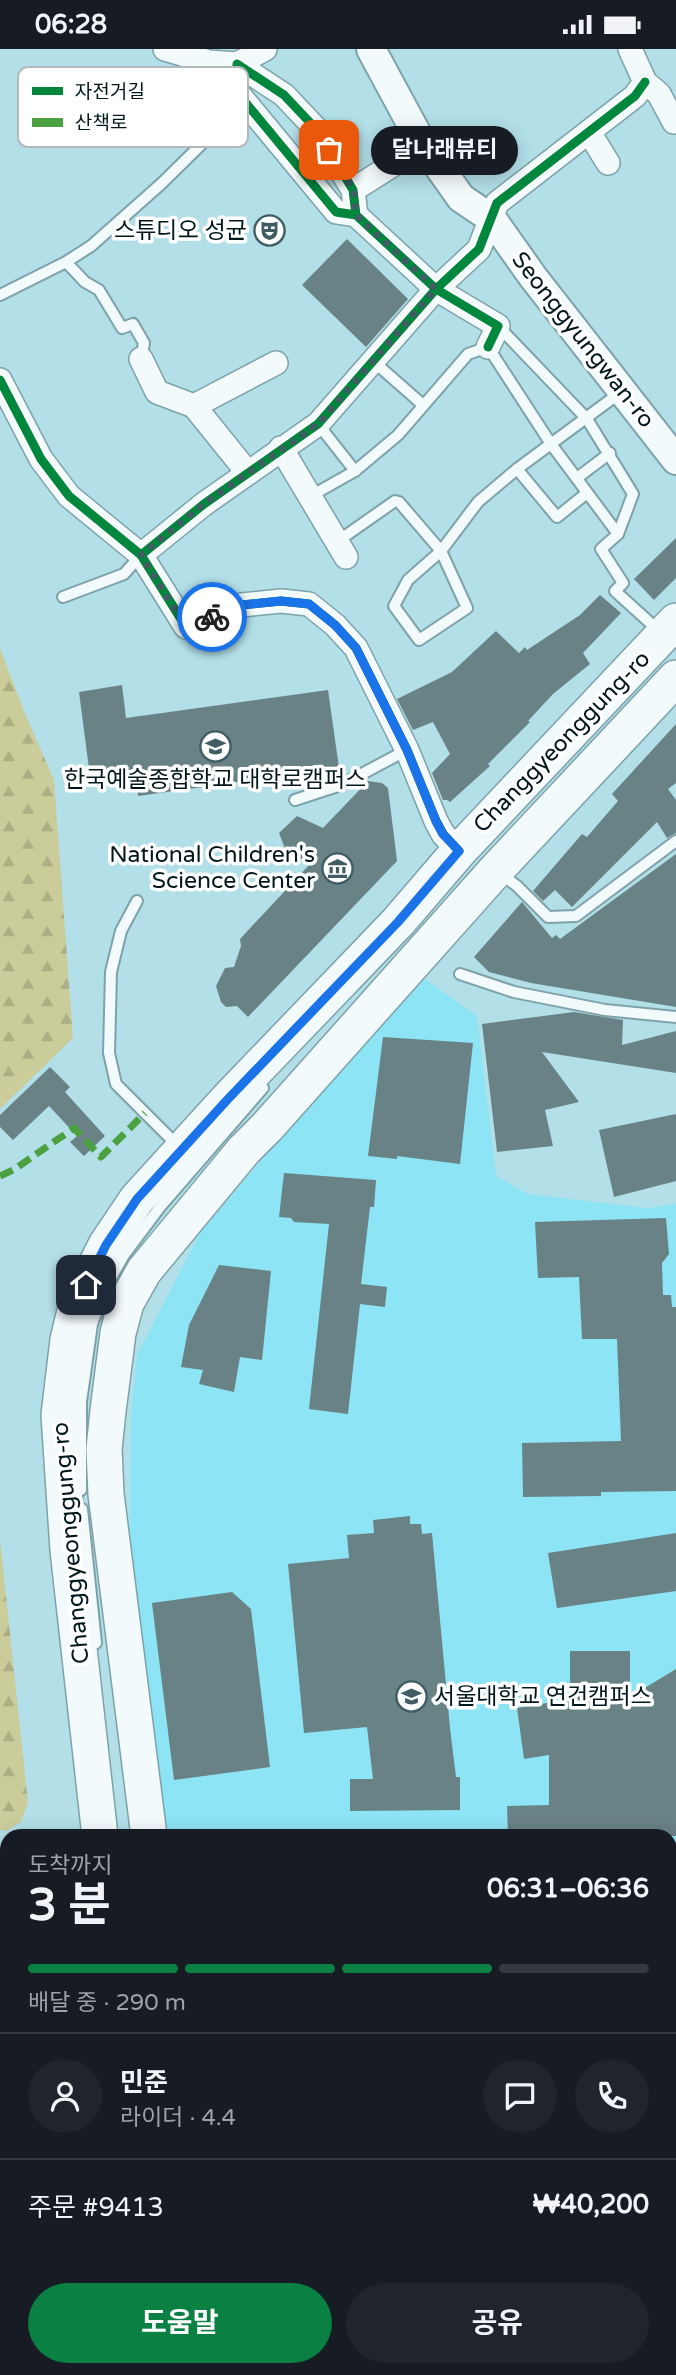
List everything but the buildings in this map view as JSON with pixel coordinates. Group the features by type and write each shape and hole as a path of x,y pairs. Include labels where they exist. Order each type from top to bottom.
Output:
{"main road":[{"name":"Changgyeonggung-ro","path":"99,1829 63,1495 59,1415 68,1340 75,1311 106,1245 137,1199 181,1150 398,922 459,851 670,628"},
{"name":"Changgyeonggung-ro","path":"148,1829 111,1546 104,1449 118,1333 127,1303 144,1271 244,1150 496,870 670,688"}],"street":[{"path":"165,49 209,62 237,64 242,67"},
{"path":"237,64 265,49"},
{"name":"Seonggyungwan-ro","path":"370,49 424,145 461,198 492,219 533,277 676,460"},
{"path":"629,49 645,82 659,93 674,122"},
{"path":"248,71 284,95 317,131 354,190 356,215"},
{"path":"141,555 177,524 318,424 436,289 479,249 497,203 635,96 645,82"},
{"path":"248,106 336,212 356,215 436,289 498,326 488,347"},
{"path":"589,132 608,163"},
{"path":"354,190 424,145"},
{"path":"141,359 157,392 194,406 248,473"},
{"path":"194,406 275,363"},
{"path":"0,380 41,459 69,496 141,555 186,627 242,605 281,601 309,604 335,625 356,648 407,750 436,821 443,834 459,851"},
{"path":"281,448 342,549"}],"lane":[{"path":"0,295 66,262 91,246 162,184 199,147"},
{"path":"66,262 85,282 99,291 122,328 133,324 144,343 141,359"},
{"path":"498,326 587,419 610,453 633,494 618,534"},
{"path":"309,497 355,471 398,435 468,354 488,347 551,444 618,534"},
{"path":"373,361 424,405"},
{"path":"342,549 395,501 399,502 441,551 467,608 419,640 394,606 408,580 441,551 478,502 517,469 622,391"},
{"path":"318,424 355,471"},
{"path":"577,478 610,453"},
{"path":"517,469 557,517 587,492"},
{"name":"Changgyeonggung-ro","path":"618,534 601,549 623,583 615,591 670,628"},
{"path":"63,597 124,574 141,555"},
{"path":"295,800 341,785 407,750"},
{"path":"360,978 550,767 552,754"},
{"name":"Changgyeonggung-ro","path":"496,870 517,886 548,917 576,916 676,841"},
{"path":"137,901 121,931 111,972 109,1053 116,1084 181,1150"},
{"path":"460,974 514,992 604,1010 676,1017"},
{"path":"97,1655 81,1494 82,1402 92,1324 108,1283 124,1255 160,1207 269,1081"}],"shaded area":[{"name":"서울대학교 연건캠퍼스","path":"418,974 477,1016 496,1176 528,1194 647,1208 676,1204 676,1829 163,1829 129,1569 131,1416 137,1355 200,1233"}],"green space":[{"path":"0,648 54,780 73,1038 0,1109"},
{"path":"0,1540 28,1803 21,1822 9,1829 0,1829"}],"marked path":[{"path":"0,1176 15,1169 74,1128 101,1157 145,1113"}],"cycle path":[{"path":"237,67 237,64 242,67"},
{"path":"248,71 284,95 317,130 353,190 356,215"},
{"path":"141,555 204,504 318,424 436,289 479,249 497,203 635,96 645,82"},
{"path":"248,106 336,212 356,215"},
{"path":"356,215 436,289 498,326 488,347"},
{"path":"0,380 41,459 69,496 141,555 186,627 242,605 281,601 309,604 335,625 356,648 407,750 436,821 443,834 459,851"}],"way so far":[{"path":"212,617 186,627 141,555 204,504 318,424 436,289 356,215 354,190 329,150"}],"place":[{"name":"달나래뷰티","path":"329,150"},
{"name":"스튜디오 성균","path":"270,231"},
{"name":"한국예술종합학교 대학로캠퍼스","path":"215,746"},
{"name":"National Children's Science Center","path":"338,868"},
{"name":"서울대학교 연건캠퍼스","path":"411,1697"}],"route":[{"path":"86,1285 106,1245 137,1199 228,1099 398,922 459,851 443,834 436,821 407,750 356,648 335,625 309,604 281,601 242,605 212,617"}]}
